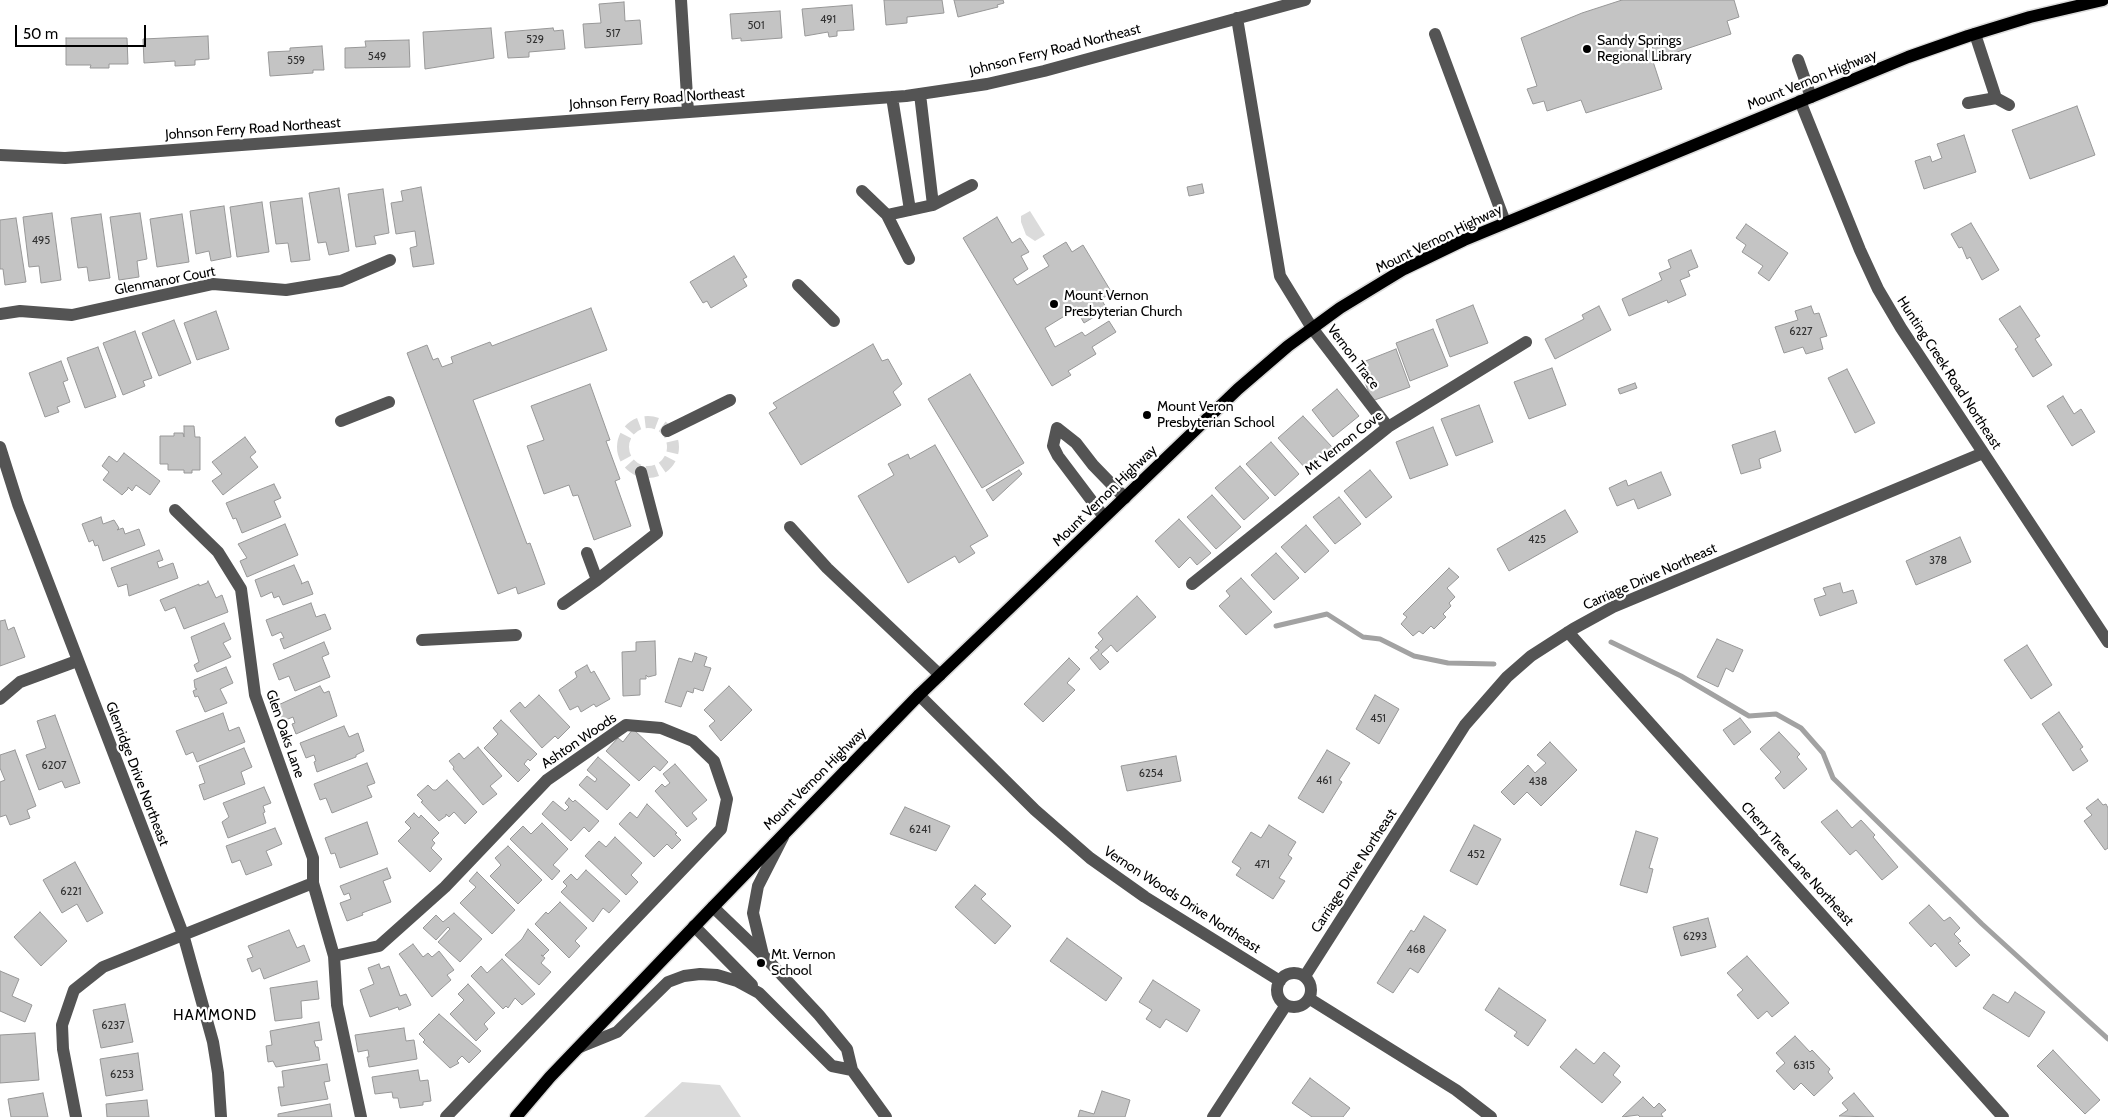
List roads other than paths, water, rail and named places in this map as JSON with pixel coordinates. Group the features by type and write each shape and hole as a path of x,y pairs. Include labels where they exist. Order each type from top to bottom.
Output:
{"main road":[{"name":"Mount Vernon Highway","path":"516,1117 580,1046 694,926 919,695 1238,388 1288,346 1340,308 1404,269 1505,222 1908,57 2030,17 2104,0"}],"street":[{"path":"681,0 688,112"},
{"name":"Johnson Ferry Road Northeast","path":"0,155 65,158 920,94 987,84 1044,71 1304,0"},
{"path":"2104,0 2108,5"},
{"name":"Vernon Trace","path":"1238,18 1280,276 1312,328 1388,427"},
{"path":"1435,34 1505,222"},
{"path":"1975,34 1996,98"},
{"name":"Hunting Creek Road Northeast","path":"1798,60 1806,99 1860,250 1878,289 1901,328 2108,642"},
{"path":"920,94 933,205"},
{"path":"892,97 910,210"},
{"path":"1968,103 1996,98 2009,105"},
{"path":"887,215 933,205 972,185"},
{"path":"862,191 887,215 909,259"},
{"name":"Glenmanor Court","path":"0,314 20,311 72,315 213,284 286,290 341,282 390,260"},
{"path":"798,285 834,321"},
{"name":"Mt Vernon Cove","path":"1192,584 1388,427 1526,342"},
{"path":"667,431 730,400"},
{"path":"341,421 389,402"},
{"path":"1104,517 1058,456 1053,446 1057,428 1076,443 1093,465 1124,498"},
{"name":"Glenridge Drive Northeast","path":"0,447 18,504 183,934 213,1042 218,1073 221,1117"},
{"name":"Carriage Drive Northeast","path":"1305,976 1465,725 1507,677 1531,656 1568,632 1613,607 1983,453"},
{"path":"562,604 597,580 657,533 641,472"},
{"name":"Glen Oaks Lane","path":"175,510 218,552 242,590 255,695 313,858 313,883 334,956"},
{"path":"790,526 827,568 940,675"},
{"path":"587,554 597,580"},
{"name":"Cherry Tree Lane Northeast","path":"1568,632 2003,1117"},
{"path":"422,640 516,635"},
{"path":"0,699 20,682 77,661"},
{"name":"Vernon Woods Drive Northeast","path":"919,695 1035,810 1090,858 1145,897 1280,981"},
{"name":"Ashton Woods","path":"334,956 379,946 445,887 547,780 626,725 661,728 693,740 714,761 727,799 721,829 446,1117"},
{"path":"762,955 753,913 758,886 786,830"},
{"path":"76,1117 63,1049 62,1025 74,990 103,967 313,883"},
{"path":"713,907 819,1015 846,1049 852,1070 886,1117"},
{"path":"694,926 832,1066 852,1070"},
{"path":"334,956 336,1005 361,1117"},
{"path":"1291,973 1305,976 1312,989 1310,999 1306,1004 1296,1008 1286,1005 1278,996 1277,990 1280,981 1286,974 1291,973"},
{"path":"580,1046 617,1032 668,982 684,976 700,974 717,975 737,981 759,992"},
{"path":"1310,999 1456,1090 1491,1117"},
{"path":"1213,1117 1286,1005"}],"waterway":[{"path":"1276,626 1327,614 1363,637 1380,639 1414,656 1448,663 1494,664"},
{"path":"1611,642 1681,676 1749,716 1776,714 1801,728 1823,753 1833,778 1982,924 2108,1039"}],"tunnel":[{"path":"648,422 662,426 669,433 673,447 669,461 662,468 648,472 634,468 627,461 623,447 627,433 634,426 648,422"}],"place":[{"name":"Sandy Springs Regional Library","path":"1587,49"},
{"name":"Mount Vernon Presbyterian Church","path":"1054,304"},
{"name":"Mount Veron Presbyterian School","path":"1147,415"},
{"name":"Mt. Vernon School","path":"761,963"}],"district":[{"name":"HAMMOND","path":"215,1016"}]}
